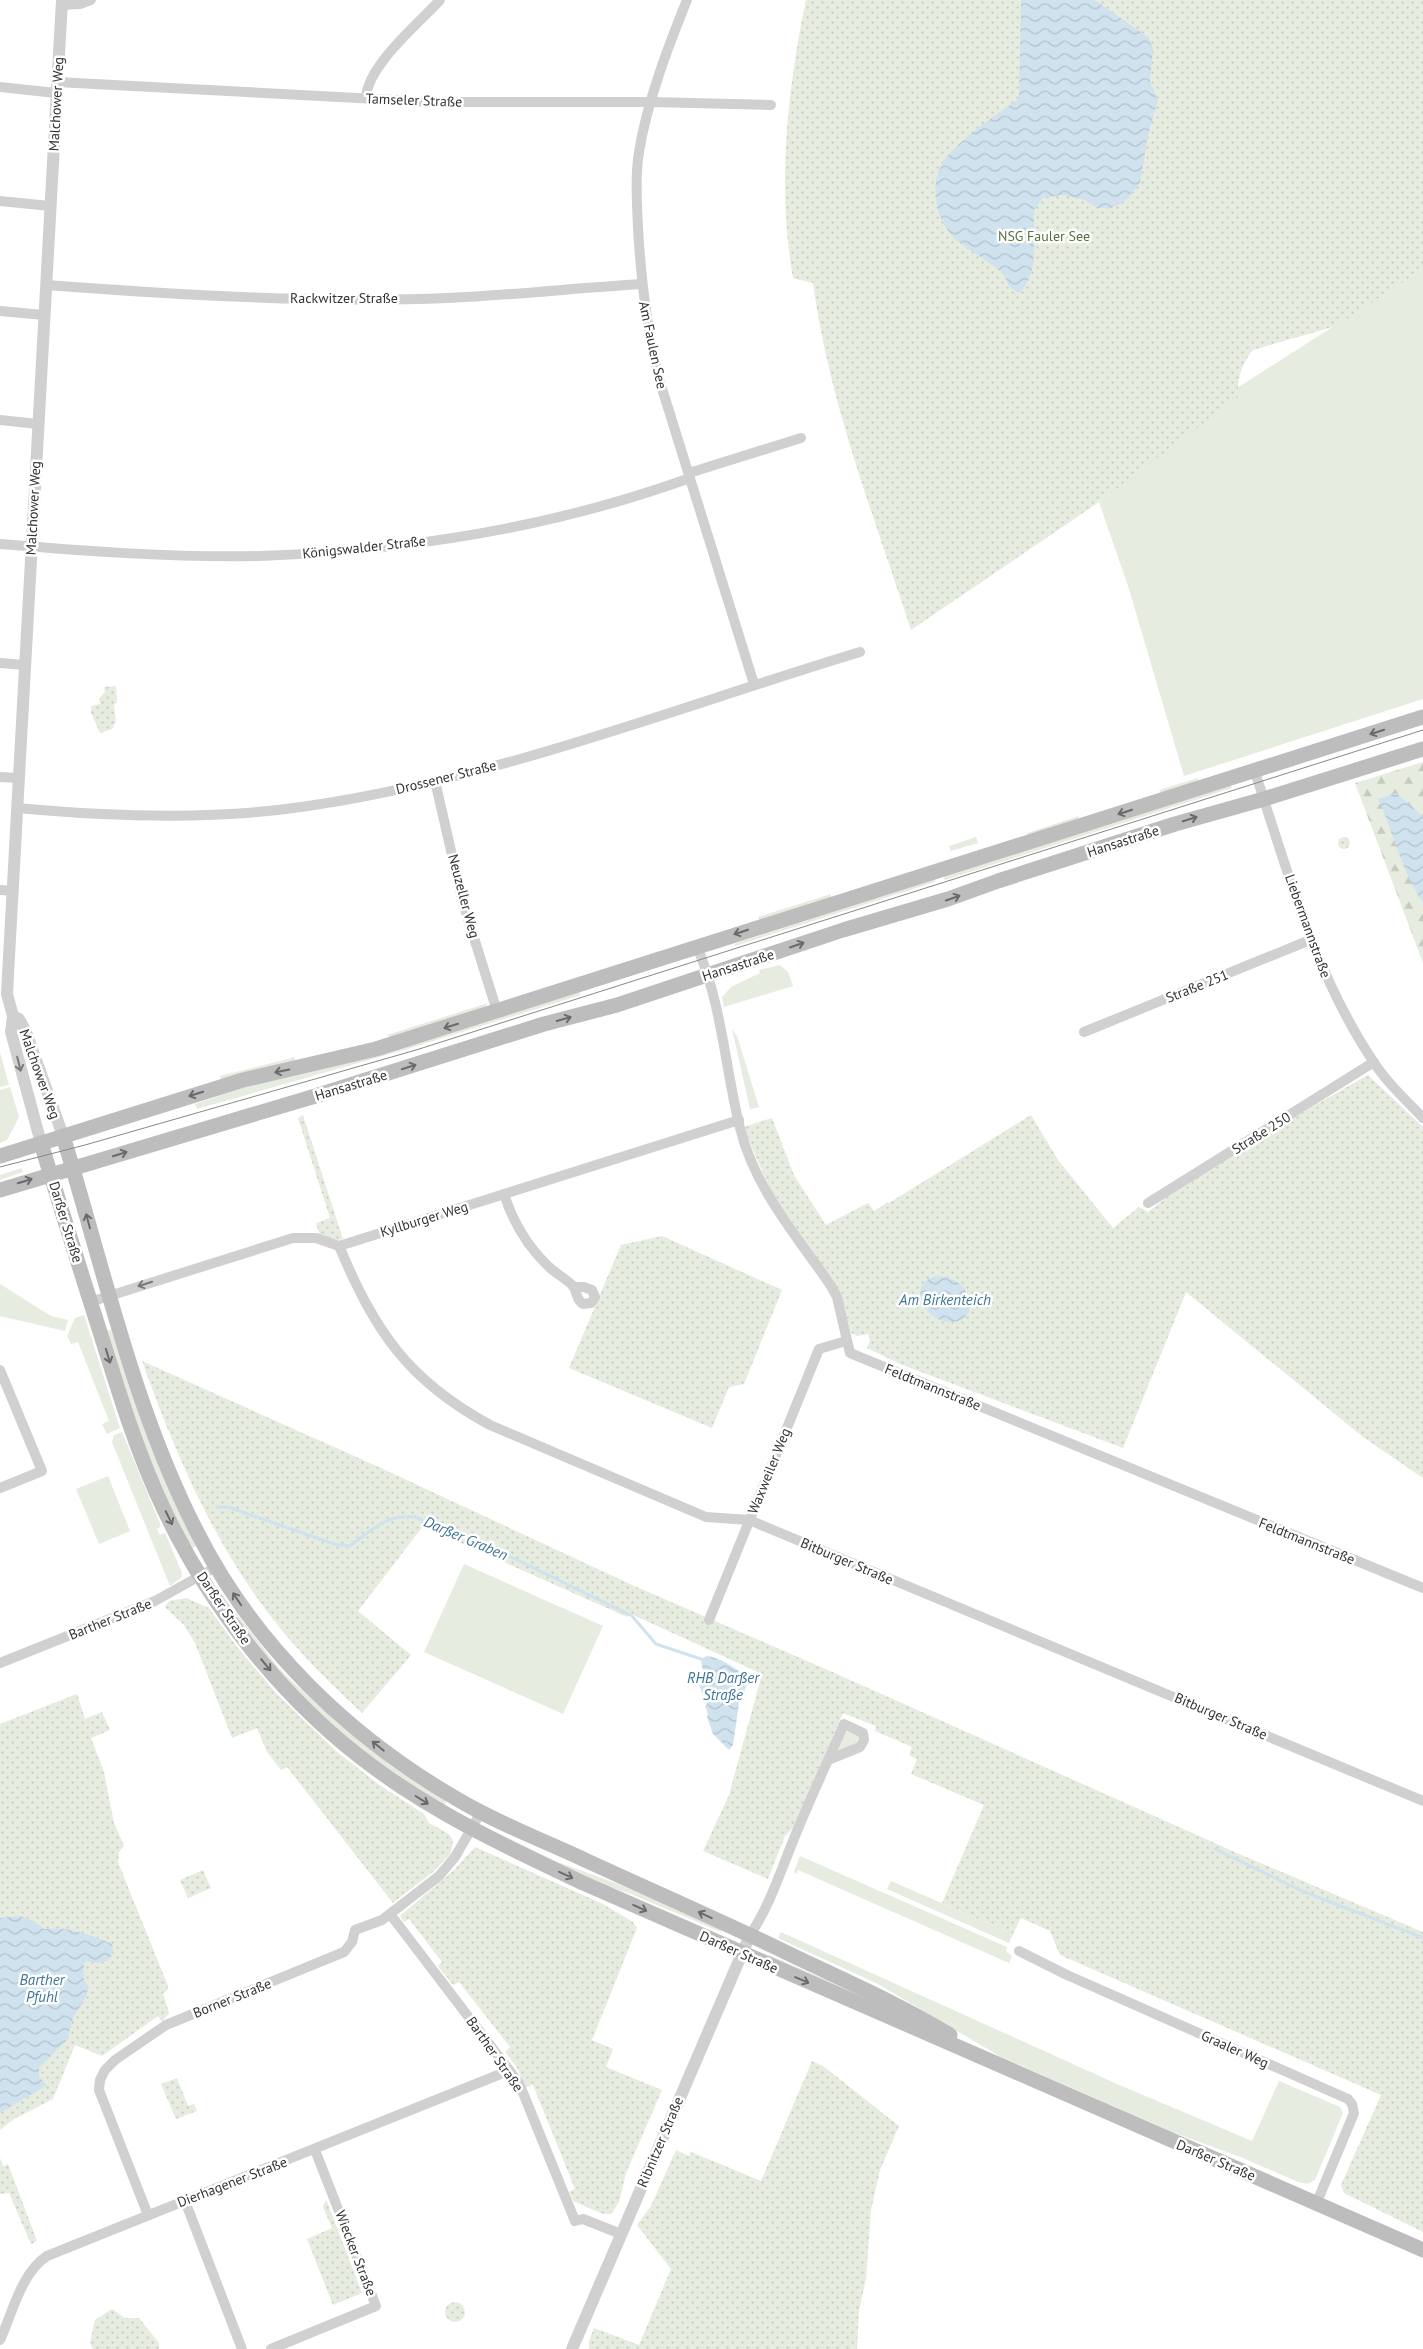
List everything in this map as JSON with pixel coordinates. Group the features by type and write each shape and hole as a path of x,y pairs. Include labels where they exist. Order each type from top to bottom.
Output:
{"main road":[{"name":"Hansastraße","path":"0,1156 243,1080 376,1049 1031,842 1254,769 1423,717"},
{"name":"Hansastraße","path":"0,1190 312,1097 544,1024 617,1005 895,913 948,899 1175,824 1264,799 1423,749"},
{"name":"Darßer Straße","path":"63,1136 109,1296 149,1424 196,1531 216,1567 259,1630 294,1671 325,1703 403,1764 453,1797 481,1812 877,1994 924,2019 1009,2070"},
{"name":"Darßer Straße","path":"41,1143 130,1425 156,1492 201,1575 254,1651 320,1723 375,1769 420,1800 471,1830 583,1883 1009,2070 1317,2202 1423,2250"}],"street":[{"path":"62,3 80,4 91,0"},
{"path":"366,98 366,88 376,69 440,0"},
{"name":"Am Faulen See","path":"687,0 651,102 639,152 636,173 641,284 650,339 660,382 754,684"},
{"name":"Malchower Weg","path":"62,3 18,778 6,890 8,975 5,1002 13,1016 19,1019 26,1032 63,1136"},
{"name":"Tamseler Straße","path":"0,87 366,98 432,102 651,102 771,105"},
{"path":"0,200 50,206"},
{"name":"Rackwitzer Straße","path":"46,285 321,299 483,296 641,284"},
{"path":"0,311 44,315"},
{"path":"0,420 38,424"},
{"name":"Königswalder Straße","path":"0,544 194,555 259,556 393,546 511,528 632,497 689,475 801,438"},
{"name":"Drossener Straße","path":"16,808 118,814 229,814 327,803 435,781 513,761 860,652"},
{"path":"0,663 25,665"},
{"name":"Liebermannstraße","path":"1254,769 1310,940 1330,985 1374,1062 1423,1118"},
{"path":"0,777 18,778"},
{"name":"Neuzeller Weg","path":"435,781 463,903 497,1011"},
{"name":"Straße 251","path":"1084,1032 1310,940"},
{"name":"Feldtmannstraße","path":"697,946 709,975 739,1120 753,1163 777,1210 837,1297 850,1353 1423,1588"},
{"name":"Malchower Weg","path":"13,1016 11,1032 41,1143"},
{"name":"Straße 250","path":"1148,1203 1374,1062"},
{"name":"Kyllburger Weg","path":"339,1246 739,1120"},
{"path":"504,1194 517,1226 532,1250 549,1267 574,1287"},
{"path":"90,1302 292,1238 316,1238 339,1246"},
{"name":"Bitburger Straße","path":"339,1246 359,1294 395,1350 439,1393 466,1412 530,1443 706,1517 749,1520 1423,1801"},
{"name":"Waxweiler Weg","path":"709,1620 819,1350 846,1340"},
{"path":"0,1370 42,1471 0,1488"},
{"name":"Barther Straße","path":"0,1663 155,1601 216,1567"},
{"name":"Darßer Straße","path":"750,1935 763,1912 828,1760"},
{"path":"471,1830 481,1812"},
{"name":"Borner Straße","path":"148,2215 101,2096 100,2080 105,2070 115,2060 166,2025 344,1952 352,1942 355,1930 382,1920 439,1876 471,1830"},
{"name":"Barther Straße","path":"390,1914 519,2083 575,2221 584,2219 621,2234"},
{"name":"Ribnitzer Straße","path":"572,2349 750,1935"},
{"name":"Graaler Weg","path":"1019,1951 1067,1975 1348,2099 1352,2104 1354,2113 1317,2202"},
{"name":"Dierhagener Straße","path":"0,2340 30,2272 37,2262 47,2256 508,2071"},
{"name":"Wiecker Straße","path":"271,2349 376,2306 315,2150"},
{"path":"185,2201 242,2349"}],"green space":[{"name":"NSG Fauler See","path":"806,0 1423,0 1423,269 1336,326 1253,350 1245,361 1241,372 1238,384 1238,397 1099,502 911,630 841,415 820,327 813,283 793,278 786,209 786,139 799,34"},
{"path":"1423,269 1423,699 1184,776 1129,589 1099,502 1237,388"},
{"path":"116,686 117,703 114,704 116,722 112,729 100,733 91,713 91,706 100,704 99,698 105,692 104,687"},
{"path":"1423,762 1423,963 1355,783"},
{"path":"1198,778 1199,782 1162,794 1159,790"},
{"path":"1230,784 1232,788 945,880 943,876"},
{"path":"1079,816 1078,821 1030,837 1027,833"},
{"path":"976,837 978,843 951,851 949,846"},
{"path":"1342,837 1346,837 1350,843 1346,849 1342,849 1338,845 1338,841"},
{"path":"934,879 935,882 735,946 734,944"},
{"path":"831,894 831,899 760,921 758,917"},
{"path":"780,965 788,972 793,986 724,1007 722,997 731,987 760,973 759,970"},
{"path":"579,991 581,995 407,1049 197,1109 195,1104 239,1089"},
{"path":"488,1003 485,1007 391,1037 387,1035"},
{"path":"732,1029 737,1036 759,1107 750,1109"},
{"path":"0,1052 9,1085 0,1087"},
{"path":"295,1057 294,1063 224,1081 220,1076"},
{"path":"1368,1075 1423,1127 1423,1478 1363,1437 1186,1292 1123,1448 900,1364 867,1348 870,1341 868,1334 857,1336 851,1333 841,1295 770,1189 743,1127 772,1118 794,1175 826,1225 868,1203 874,1211 889,1203 1031,1115 1058,1160 1113,1228 1139,1207 1148,1212 1164,1199 1245,1145"},
{"path":"10,1087 19,1117 7,1140 0,1143 0,1090"},
{"path":"303,1115 343,1239 338,1240 320,1236 316,1223 330,1218 298,1118"},
{"path":"22,1168 23,1172 0,1180 0,1175"},
{"path":"662,1236 782,1290 744,1384 729,1387 712,1428 569,1368 621,1245"},
{"path":"0,1284 51,1316 68,1320 65,1331 0,1316"},
{"path":"84,1315 120,1428 107,1434 102,1424 109,1421 78,1342 71,1344 67,1336 75,1318"},
{"path":"113,1329 198,1545 191,1549 165,1496 134,1414 106,1331"},
{"path":"142,1361 381,1468 632,1585 830,1671 1237,1853 1423,1932 1423,2232 1344,2193 1341,2185 1381,2095 1060,1955 1050,1931 1021,1918 1013,1934 942,1903 984,1805 911,1774 917,1759 909,1755 912,1747 875,1731 876,1726 843,1713 793,1828 785,1836 768,1879 703,1851 729,1795 762,1674 629,1613 627,1617 423,1526 358,1611 411,1655 362,1713 325,1678 290,1640 248,1585 229,1555 181,1460"},
{"path":"122,1432 161,1526 157,1529 160,1535 165,1533 182,1573 181,1578 170,1586 112,1442 114,1435"},
{"path":"108,1476 130,1531 99,1544 76,1489"},
{"path":"464,1564 603,1626 563,1714 424,1652"},
{"path":"220,1592 279,1668 294,1683 322,1707 447,1800 443,1807 369,1756 318,1713 269,1660 219,1594"},
{"path":"186,1598 209,1608 237,1647 276,1693 336,1751 378,1784 424,1814 429,1823 449,1834 453,1840 451,1853 433,1872 393,1903 287,1767 281,1770 267,1752 257,1728 232,1738 195,1643 184,1625 165,1607 169,1601"},
{"path":"77,1694 85,1719 102,1712 110,1730 91,1738 104,1772 114,1823 124,1846 119,1852 118,1862 168,1986 167,1991 163,1993 169,2013 162,2022 158,2016 102,2056 75,2045 53,2099 14,2119 0,2130 0,1724"},
{"path":"848,1731 859,1736 856,1744 839,1751 836,1750 846,1732"},
{"path":"492,1830 555,1861 621,1885 723,1927 721,1932 631,1894 589,1880"},
{"path":"475,1847 603,1904 633,1922 637,1928 592,2040 613,2049 606,2067 662,2090 626,2173 619,2202 611,2214 603,2214 573,2201 569,2192 575,2189 533,2085 526,2087 516,2066 505,2052 510,2047 459,1982 453,1985 438,1966 442,1962 409,1919 404,1922 400,1916 454,1870"},
{"path":"800,1856 1007,1947 1006,1951 1012,1956 1009,1963 798,1870 796,1874 794,1872"},
{"path":"203,1870 211,1888 188,1898 180,1880"},
{"path":"891,1881 1013,1934 1009,1943 887,1889"},
{"path":"781,1932 1117,2084 1252,2141 1279,2081 1340,2107 1343,2113 1315,2180 1307,2184 1298,2182 1243,2158 1167,2130 1001,2057 878,1984 778,1938"},
{"path":"769,1955 897,2011 767,1960"},
{"path":"812,2061 823,2066 899,2126 880,2170 871,2210 866,2279 859,2310 857,2349 589,2349 589,2341 594,2328 639,2345 671,2269 637,2225 651,2206 676,2150 689,2156 691,2152 761,2181"},
{"path":"177,2078 188,2106 194,2104 197,2111 176,2119 161,2084"},
{"path":"0,2158 3,2166 8,2164 37,2241 31,2244 9,2193 0,2194"},
{"path":"326,2199 362,2293 333,2305 307,2239 332,2228 323,2207"},
{"path":"455,2302 462,2305 465,2312 462,2319 455,2322 448,2319 445,2312 448,2305"},
{"path":"112,2309 125,2318 139,2318 159,2343 159,2349 93,2349 90,2343 95,2320"}],"water":[{"path":"1021,0 1095,0 1148,37 1153,49 1150,82 1158,100 1148,135 1140,183 1124,202 1111,208 1097,208 1085,200 1061,195 1043,198 1034,210 1033,266 1026,286 1019,293 1010,287 1000,270 960,243 949,233 940,215 935,195 937,175 947,157 965,138 1019,99"},
{"path":"1396,793 1423,816 1423,903 1409,879 1378,799"},
{"name":"Am Birkenteich","path":"937,1276 953,1280 962,1286 968,1295 969,1310 967,1315 958,1321 947,1322 937,1318 923,1305 920,1296 921,1288 927,1281"},
{"name":"RHB Darßer Straße","path":"707,1656 727,1663 745,1676 746,1687 739,1703 733,1745 729,1750 713,1734 707,1717 708,1714 705,1706 707,1704 699,1685 704,1678 701,1659"},
{"name":"Barther Pfuhl","path":"20,1916 35,1922 44,1929 70,1930 97,1937 112,1944 113,1950 112,1955 107,1961 99,1963 88,1961 84,1963 84,1980 88,1986 87,1995 73,2018 67,2040 39,2068 39,2077 47,2085 0,2113 0,1918"}],"waterway":[{"name":"Darßer Graben","path":"217,1507 228,1507 334,1544 349,1546 386,1521 394,1518 415,1517 501,1552 626,1613 632,1616 656,1644 701,1659"},
{"path":"1215,1849 1302,1891 1421,1937"}],"tram line":[{"path":"0,1167 85,1145 416,1050 1423,730"}]}
